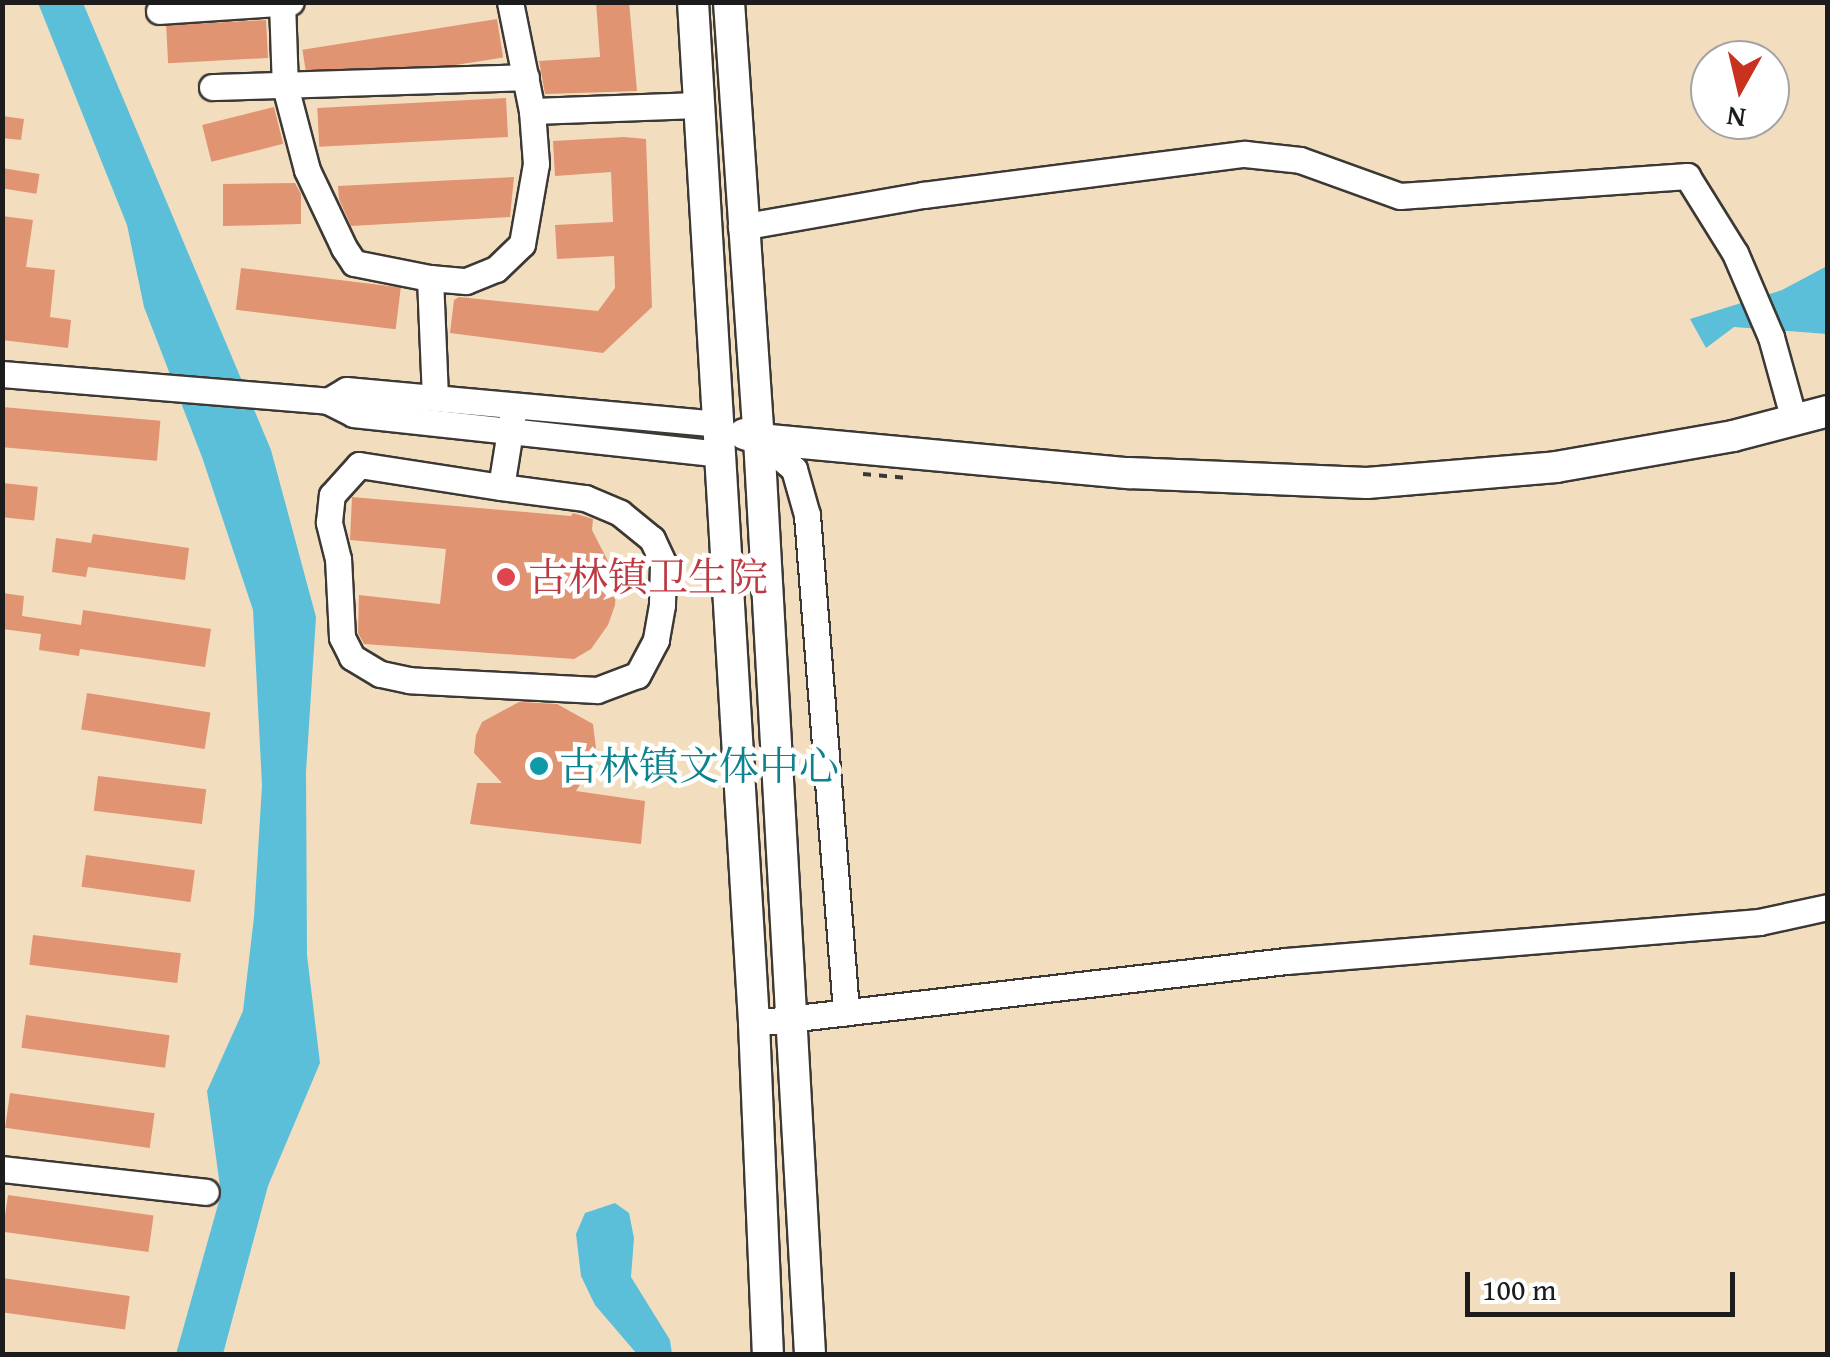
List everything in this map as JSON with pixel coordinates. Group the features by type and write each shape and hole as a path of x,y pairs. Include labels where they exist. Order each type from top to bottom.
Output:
{"main road":[{"path":"693,2 754,1022 768,1354"},
{"path":"729,2 794,1018 810,1354"},
{"path":"719,439 759,439 1129,473 1367,483 1556,467 1733,436 1828,412"}],"street":[{"path":"159,11 290,2"},
{"path":"282,3 285,86 307,170 354,263 466,281 496,269 522,244 534,195 532,112 510,2"},
{"path":"212,87 526,76"},
{"path":"532,112 699,105"},
{"path":"741,227 923,194 1245,154 1300,160 1400,196 1687,176 1735,252 1771,338 1794,420"},
{"path":"430,278 435,398"},
{"path":"2,374 233,390 328,402 353,414 512,419 719,439"},
{"path":"328,402 346,390 435,398 512,419"},
{"path":"501,486 512,419"},
{"path":"759,439 794,468 807,515 846,1012"},
{"path":"359,465 501,486 585,498 620,512 652,539 663,563 662,605 656,640 637,675 598,690 409,680 380,674 352,657 342,637 338,559 330,522 332,495 359,465"},
{"path":"754,1022 1272,963 1759,922 1828,907"},
{"path":"2,1169 206,1192"}],"water":[{"path":"38,3 83,3 271,450 316,617 306,772 307,955 320,1063 268,1186 223,1354 176,1354 221,1194 207,1091 243,1011 254,917 262,785 253,610 202,457 144,307 127,225"},
{"path":"1827,266 1827,334 1734,327 1706,348 1690,319 1782,290"},
{"path":"615,1203 629,1213 634,1238 631,1277 670,1340 672,1354 637,1354 595,1305 581,1276 576,1234 585,1213"}],"building":[{"path":"596,2 629,2 637,91 545,94 539,61 600,57"},
{"path":"497,19 503,58 309,88 302,50"},
{"path":"266,20 268,58 168,63 166,25"},
{"path":"506,98 508,137 319,147 317,108"},
{"path":"274,107 283,144 211,162 202,125"},
{"path":"2,116 24,119 21,140 2,138"},
{"path":"646,139 652,307 603,353 450,333 454,300 459,297 598,311 615,288 614,256 557,259 555,225 613,222 611,172 555,176 553,141"},
{"path":"2,168 40,174 36,194 2,188"},
{"path":"514,177 510,217 351,226 339,199 338,186"},
{"path":"295,183 301,194 301,224 223,226 223,184"},
{"path":"2,216 33,220 26,267 55,270 50,317 71,320 68,348 2,340"},
{"path":"241,268 401,288 396,329 236,310"},
{"path":"2,407 160,421 157,461 2,447"},
{"path":"2,483 38,487 34,521 2,517"},
{"path":"352,497 571,516 573,513 593,519 592,530 617,579 615,605 608,625 591,649 574,659 364,644 358,633 359,595 440,604 446,549 350,540"},
{"path":"93,534 189,548 185,580 88,567 86,577 52,572 56,538 91,543"},
{"path":"2,593 24,596 22,616 81,625 83,610 211,629 205,667 80,649 79,656 39,650 41,634 2,629"},
{"path":"87,693 210,713 205,749 81,730"},
{"name":"古林镇文体中心","path":"519,702 557,704 593,724 597,757 576,791 645,801 641,844 470,824 477,783 502,783 474,753 476,735 482,722"},
{"path":"98,776 206,789 202,824 94,811"},
{"path":"86,855 195,870 190,902 82,887"},
{"path":"33,935 181,953 177,983 29,965"},
{"path":"26,1015 170,1035 165,1068 21,1048"},
{"path":"10,1093 155,1113 150,1148 5,1128"},
{"path":"8,1195 154,1215 148,1252 3,1232"},
{"path":"2,1278 130,1296 125,1330 2,1312"}],"place":[{"name":"古林镇卫生院","path":"506,577"},
{"name":"古林镇文体中心","path":"539,766"}]}
